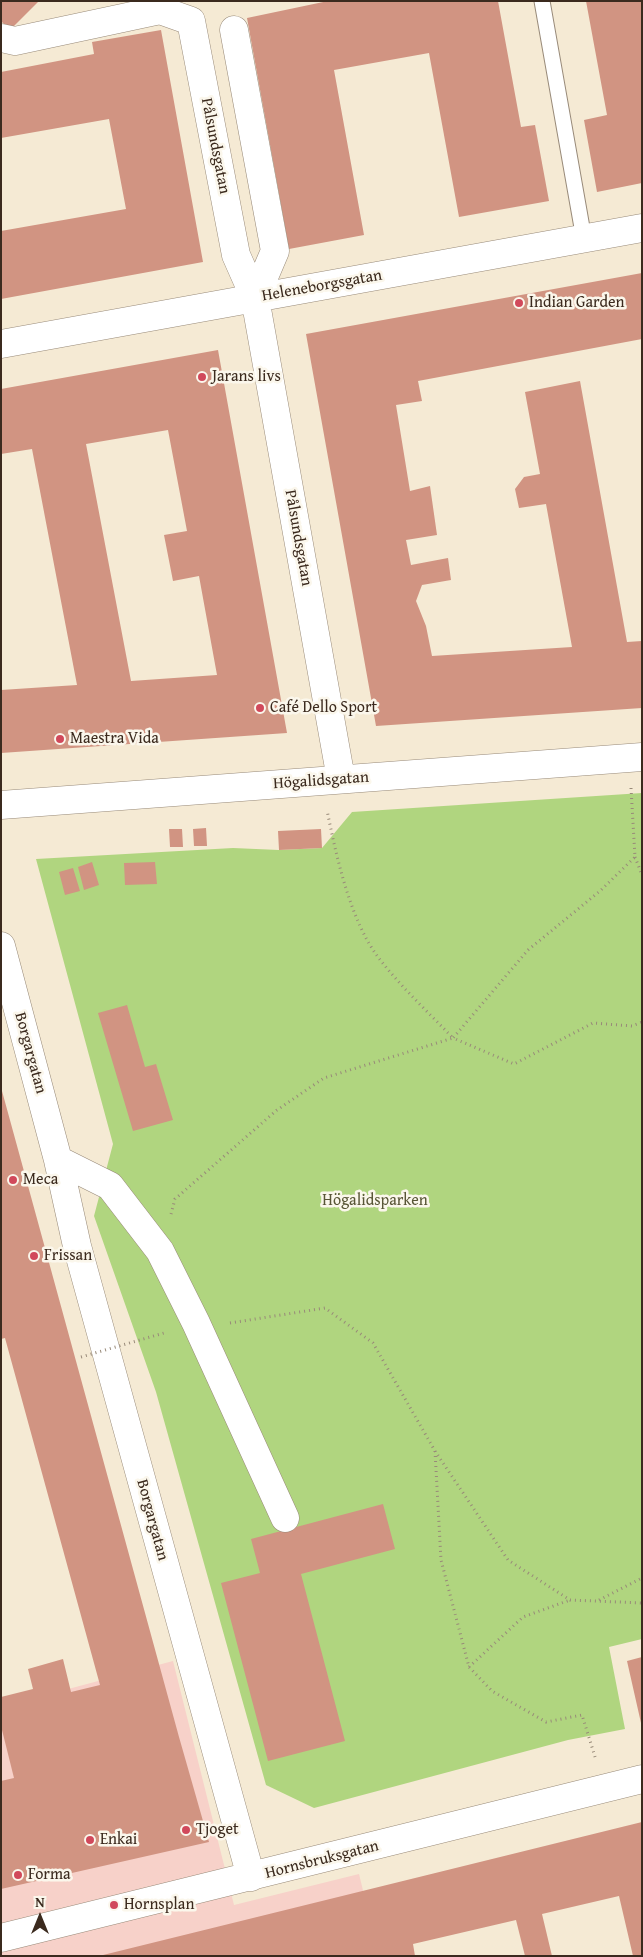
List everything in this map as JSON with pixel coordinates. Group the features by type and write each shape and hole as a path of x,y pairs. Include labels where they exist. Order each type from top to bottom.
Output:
{"street":[{"name":"Pålsundsgatan","path":"1,38 15,41 160,10 191,21 236,255 254,298 331,780"},
{"path":"234,30 275,251 254,298"},
{"name":"Heleneborgsgatan","path":"1,344 642,228"},
{"name":"Högalidsgatan","path":"1,805 642,757"},
{"name":"Borgargatan","path":"1,946 58,1160 77,1246 251,1877"},
{"path":"58,1160 110,1186 160,1251 196,1323 285,1518"},
{"name":"Hornsbruksgatan","path":"1,1938 642,1779"}],"lane":[{"path":"542,1 584,239"}],"path":[{"path":"331,780 337,860 357,918 377,956 454,1038 514,1064 593,1023 632,1026 642,1022"},
{"path":"632,795 635,857 642,875"},
{"path":"160,1251 175,1199 277,1110 324,1078 454,1038 528,950 600,892 635,857"},
{"path":"196,1323 217,1325 325,1308 373,1343 435,1451 508,1560 570,1600"},
{"path":"80,1357 164,1333"},
{"path":"435,1451 441,1560 469,1667 492,1691 546,1722 582,1716 605,1788"},
{"path":"599,1601 642,1578"},
{"path":"469,1667 522,1617 570,1600 642,1603"}],"shaded area":[{"path":"173,1661 234,1905 359,1874 379,1956 1,1956 1,1707"}],"green space":[{"name":"Högalidsparken","path":"642,793 642,1639 609,1647 625,1729 568,1740 314,1808 266,1785 156,1392 94,1216 113,1144 36,859 233,848 279,850 322,848 352,812"}],"building":[{"path":"1,1 39,1 10,30 1,21"},
{"path":"328,1 498,1 521,127 535,125 549,201 459,217 429,53 334,70 364,235 289,249 247,18"},
{"path":"586,1 642,1 642,183 597,192 584,120 607,115"},
{"path":"161,30 203,262 1,299 1,231 126,209 109,119 1,138 1,72 94,54 92,42"},
{"path":"642,273 642,339 418,381 422,401 396,405 410,491 430,486 437,535 406,540 411,565 448,558 451,580 422,585 416,601 426,626 432,656 572,647 546,504 519,508 515,489 524,477 540,474 525,392 580,381 627,642 642,641 642,708 376,726 306,334"},
{"path":"218,350 287,733 1,753 1,690 77,685 32,449 1,454 1,389","holes":["168,430 187,531 164,535 173,581 199,576 217,675 131,681 86,444"]},
{"path":"206,828 207,846 194,846 193,829"},
{"path":"169,829 182,829 183,847 170,847"},
{"path":"321,829 322,848 279,850 278,831"},
{"path":"92,862 99,885 84,890 78,867"},
{"path":"155,862 157,884 125,885 124,863"},
{"path":"73,868 80,891 65,895 59,872"},
{"path":"127,1005 145,1067 156,1064 173,1120 133,1131 98,1013"},
{"path":"2,1091 209,1842 1,1889 1,1781 14,1778 1,1726 1,1697 33,1689 28,1669 63,1659 71,1692 100,1685 5,1338 1,1339"},
{"path":"383,1504 395,1549 301,1574 345,1741 268,1761 221,1583 260,1573 251,1539"},
{"path":"642,1657 642,1723 641,1723 627,1661"},
{"path":"642,1822 642,1956 633,1956 619,1896 542,1914 552,1956 525,1956 516,1920 413,1944 415,1956 99,1956"}],"place":[{"name":"Indian Garden","path":"519,303"},
{"name":"Jarans livs","path":"202,377"},
{"name":"Café Dello Sport","path":"260,708"},
{"name":"Maestra Vida","path":"60,739"},
{"name":"Meca","path":"13,1180"},
{"name":"Frissan","path":"34,1256"},
{"name":"Tjoget","path":"186,1830"},
{"name":"Enkai","path":"90,1840"},
{"name":"Forma","path":"18,1875"},
{"name":"Hornsplan","path":"114,1905"}]}
